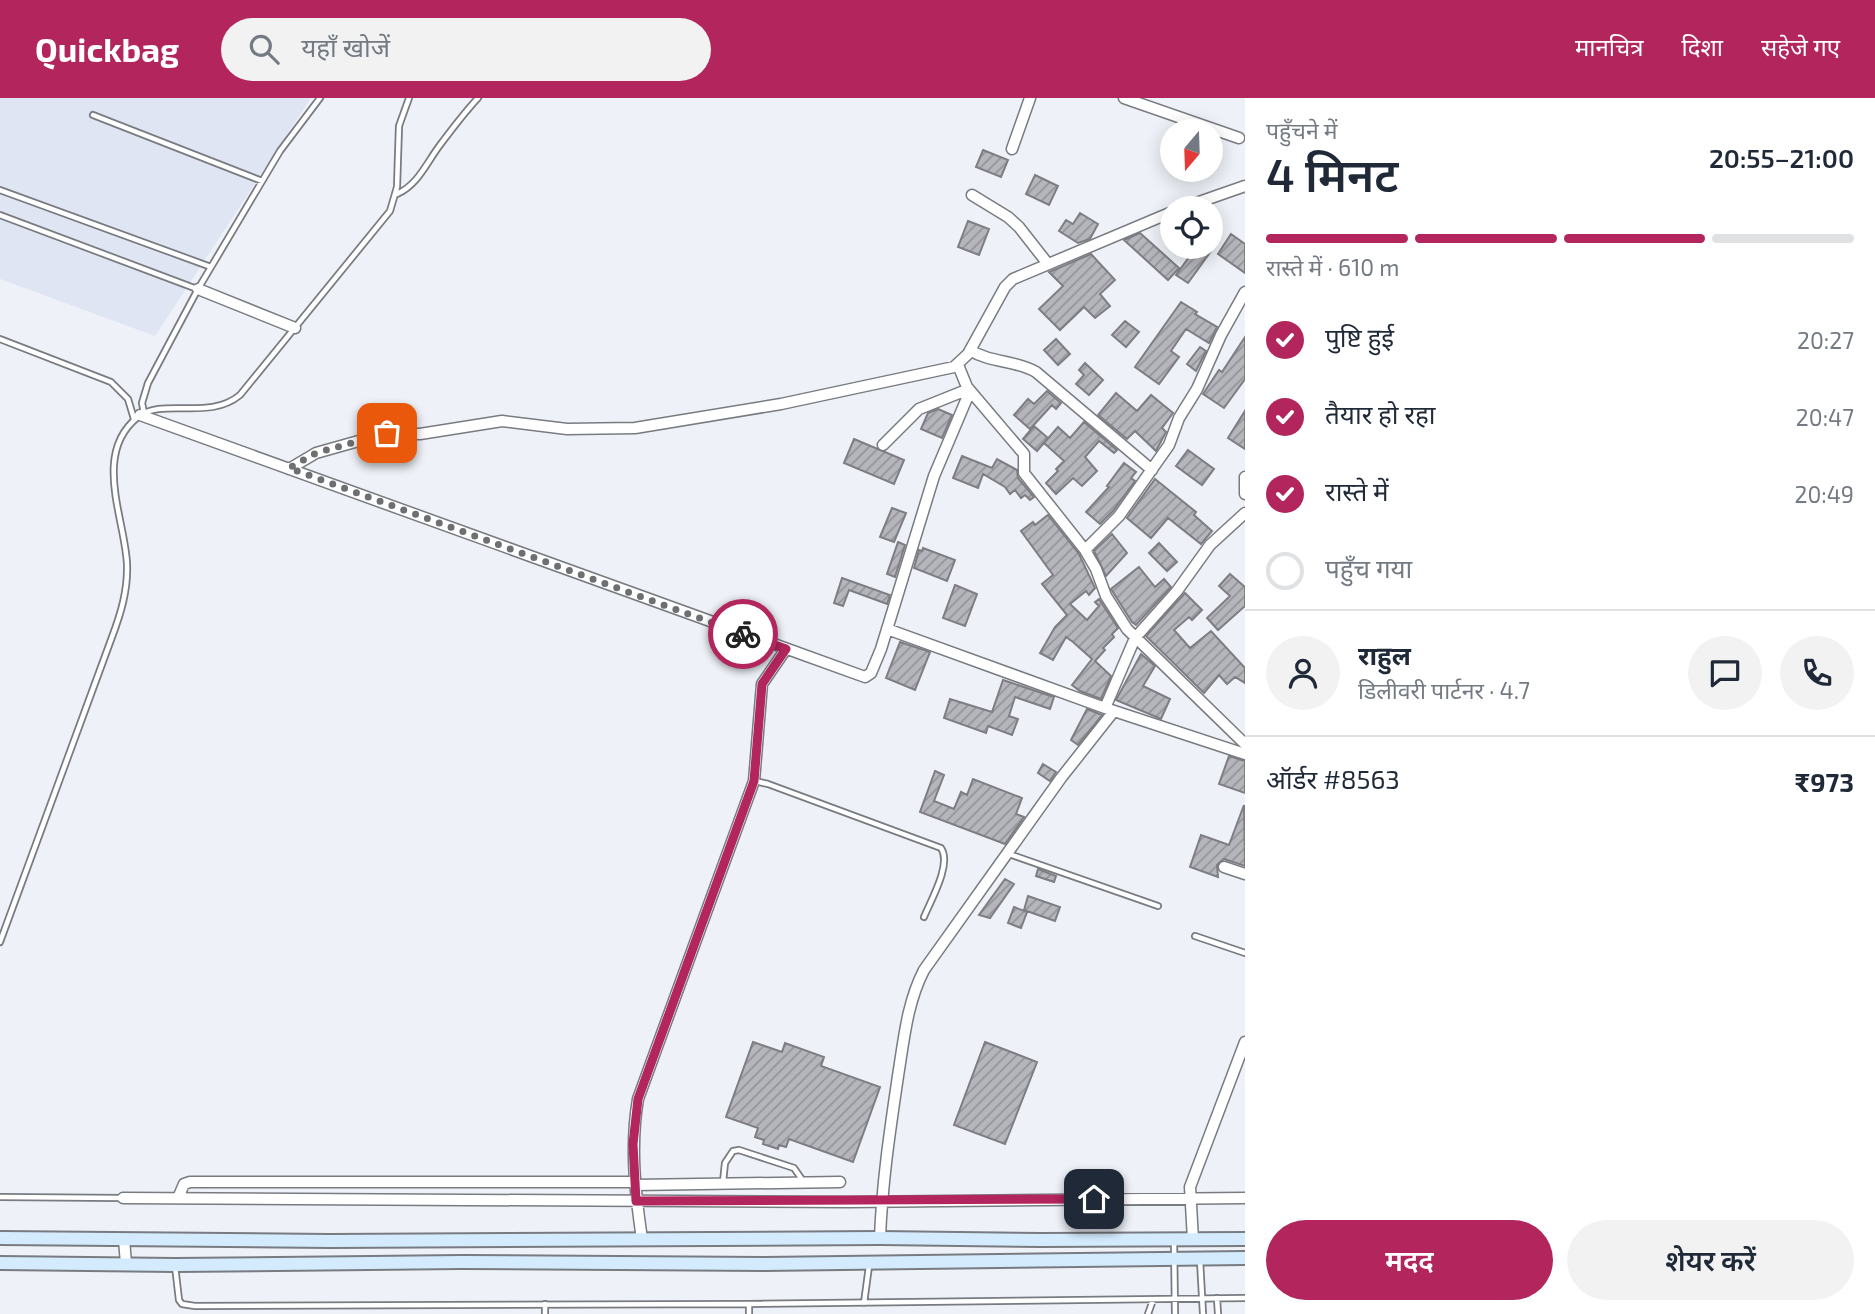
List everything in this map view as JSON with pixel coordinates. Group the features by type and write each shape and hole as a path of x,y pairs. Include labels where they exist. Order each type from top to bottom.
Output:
{"street":[{"path":"1012,149 1030,98"},
{"path":"1124,98 1239,138"},
{"path":"1216,196 1245,186"},
{"path":"972,195 1015,223 1048,264"},
{"path":"289,468 316,453 387,433 420,434 502,421 567,429 635,428 781,404 958,365 970,350 1009,282 1160,217"},
{"path":"198,289 295,328"},
{"path":"1085,550 1114,522 1174,437 1179,418 1203,377 1221,334 1245,292"},
{"path":"970,350 1037,372 1152,470"},
{"path":"958,365 970,390 1022,451 1025,458 1024,473 1085,550 1107,596 1135,638 1245,744"},
{"path":"139,416 867,677 874,668 934,476 970,390"},
{"path":"883,445 919,409 970,390"},
{"path":"1245,477 1245,494"},
{"path":"880,1238 881,1201 892,1116 912,996 924,970 1109,709 1135,638 1177,591 1210,545 1245,513"},
{"path":"887,629 1109,709 1245,754"},
{"path":"642,1239 635,1183 634,1128 638,1099 754,781 762,684 786,649"},
{"path":"1224,867 1245,874"},
{"path":"1193,1240 1190,1198 1192,1181 1245,1041"},
{"path":"178,1198 184,1184 190,1182 840,1182"},
{"path":"123,1198 881,1201 1245,1198"},
{"path":"0,1238 330,1241 1245,1239"},
{"path":"124,1239 126,1264"},
{"path":"0,1263 869,1263 1245,1258"}],"lane":[{"path":"139,416 148,383 198,289 280,150 320,98"},
{"path":"0,942 125,597 127,562 113,484 123,434 139,416 159,409 217,407 240,395 394,204 399,127 409,98"},
{"path":"396,194 404,191 416,179 478,98"},
{"path":"93,115 262,181"},
{"path":"0,190 211,267"},
{"path":"0,215 198,289"},
{"path":"0,339 94,373 111,382 128,399 139,416"},
{"path":"754,781 941,848 945,862 924,917"},
{"path":"1009,853 1158,906"},
{"path":"1195,936 1245,953"},
{"path":"723,1183 725,1163 733,1151 738,1150 794,1168 804,1182"},
{"path":"0,1197 123,1198"},
{"path":"1174,1240 1175,1314"},
{"path":"1200,1259 1203,1314"},
{"path":"864,1303 869,1263"},
{"path":"175,1265 179,1300 186,1305 749,1304 1245,1298"},
{"path":"1217,1298 1217,1314"},
{"path":"1148,1314 1153,1300"},
{"path":"526,1304 526,1314"},
{"path":"545,1304 545,1314"},
{"path":"749,1304 749,1314"}],"shaded area":[{"path":"0,98 311,98 155,336 0,279"}],"building":[{"path":"983,150 1008,160 1001,177 976,167"},
{"path":"1035,175 1058,186 1049,205 1026,194"},
{"path":"1080,213 1098,224 1090,239 1078,243 1059,231 1066,220 1073,224"},
{"path":"968,221 989,229 979,255 958,247"},
{"path":"1140,233 1160,251 1160,259 1169,259 1179,268 1168,280 1124,240"},
{"path":"1231,234 1245,244 1245,273 1223,258 1223,246"},
{"path":"1091,254 1115,280 1100,294 1110,306 1095,318 1084,307 1060,330 1039,309 1063,286 1049,272"},
{"path":"1188,259 1205,259 1188,283 1176,275"},
{"path":"1181,302 1217,327 1209,343 1186,329 1171,351 1179,357 1159,384 1135,367"},
{"path":"1125,321 1139,332 1126,347 1112,335"},
{"path":"1245,337 1245,379 1224,408 1203,394 1219,370 1222,372"},
{"path":"1056,339 1070,354 1058,365 1044,350"},
{"path":"1200,347 1206,351 1196,371 1187,364"},
{"path":"1085,363 1103,380 1089,395 1076,384 1084,375 1079,370"},
{"path":"1047,391 1061,403 1056,409 1052,405 1030,429 1014,415 1028,399 1034,404"},
{"path":"1116,393 1137,411 1151,395 1173,413 1162,428 1166,432 1156,451 1135,431 1127,439 1098,415"},
{"path":"938,409 952,415 942,438 921,429 928,413"},
{"path":"1245,411 1245,449 1228,438"},
{"path":"1084,422 1117,450 1114,453 1099,441 1085,457 1097,471 1082,486 1073,478 1056,494 1046,483 1064,461 1044,443 1058,427 1070,438"},
{"path":"1034,426 1048,438 1037,451 1023,439"},
{"path":"854,439 904,460 894,484 844,463"},
{"path":"1188,450 1214,469 1202,485 1176,466"},
{"path":"962,456 992,468 997,459 1017,470 1018,478 1034,497 1030,500 1025,495 1021,498 1015,490 1010,494 1005,487 983,474 978,488 953,478"},
{"path":"1124,463 1136,472 1131,478 1135,481 1100,524 1086,512 1109,487 1107,486"},
{"path":"1155,479 1196,512 1194,515 1212,531 1201,544 1168,518 1151,538 1127,518"},
{"path":"892,508 906,513 894,542 880,537"},
{"path":"1048,515 1079,554 1095,588 1089,595 1086,591 1070,604 1087,620 1099,606 1095,602 1099,599 1118,628 1095,661 1111,676 1101,699 1072,685 1092,659 1073,642 1066,637 1053,660 1040,653 1055,627 1067,615 1042,584 1053,575 1021,531"},
{"path":"1112,534 1127,553 1106,576 1094,551"},
{"path":"898,542 905,545 895,577 887,574"},
{"path":"1159,543 1177,562 1167,571 1149,553"},
{"path":"923,548 955,560 947,581 914,568 919,550 922,551"},
{"path":"1139,567 1155,587 1164,579 1171,587 1136,625 1111,589"},
{"path":"1230,574 1245,587 1245,606 1218,630 1207,618 1230,596 1219,586"},
{"path":"842,578 890,595 887,604 849,590 843,606 834,603"},
{"path":"955,585 977,594 965,626 943,618"},
{"path":"1185,593 1202,610 1192,620 1189,617 1174,630 1190,648 1211,631 1245,668 1245,683 1235,677 1227,684 1219,675 1204,693 1146,636"},
{"path":"900,642 930,652 915,690 886,678"},
{"path":"1141,654 1155,666 1143,686 1170,699 1161,719 1116,700"},
{"path":"1003,680 1054,697 1050,709 1015,697 1009,716 1018,719 1012,735 988,726 986,733 944,718 950,699 992,712"},
{"path":"1087,709 1102,715 1078,745 1071,740"},
{"path":"1229,756 1245,761 1245,793 1219,784"},
{"path":"1043,764 1056,772 1050,781 1038,773"},
{"path":"935,771 944,775 934,801 954,809 961,792 967,795 973,779 1022,798 1016,814 1024,817 1005,844 920,812"},
{"path":"1244,805 1245,866 1224,859 1217,865 1218,877 1190,867 1201,835 1229,845"},
{"path":"1038,869 1056,876 1054,882 1036,876"},
{"path":"1005,879 1014,884 990,918 979,915"},
{"path":"1028,896 1060,907 1055,921 1024,910"},
{"path":"1014,907 1027,912 1021,928 1008,923"},
{"path":"753,1042 782,1052 785,1043 824,1057 821,1066 880,1087 853,1162 789,1139 786,1147 779,1145 778,1149 763,1144 764,1140 755,1137 758,1128 726,1117"},
{"path":"985,1042 1037,1062 1005,1144 954,1125"}],"way so far":[{"path":"387,433 316,453 289,468 743,634"}],"route":[{"path":"743,634 786,649 762,684 754,781 638,1099 633,1144 636,1201 1094,1199"}]}
